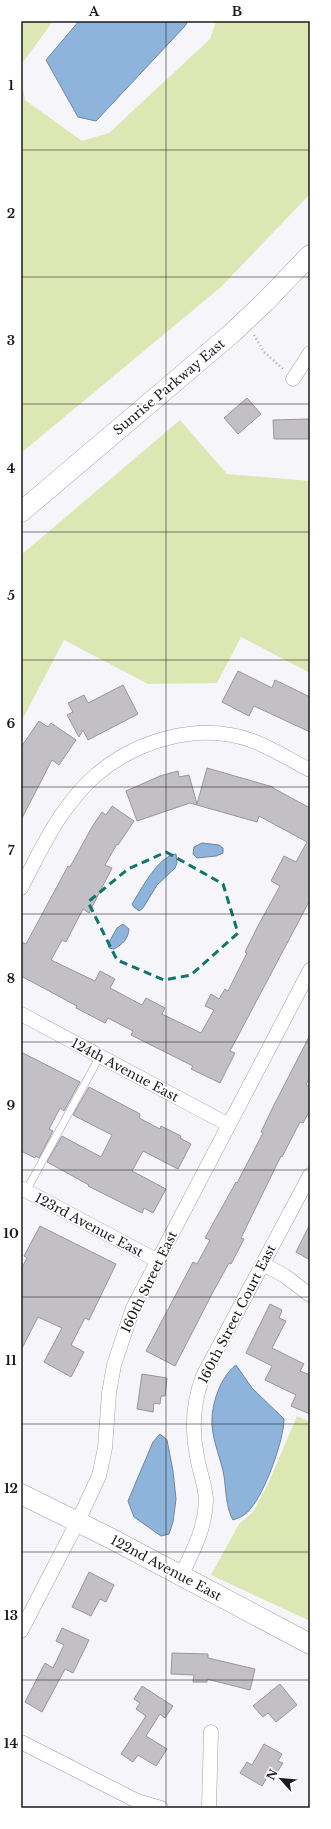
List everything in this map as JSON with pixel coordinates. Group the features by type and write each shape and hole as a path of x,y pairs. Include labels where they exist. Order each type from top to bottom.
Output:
{"street":[{"name":"Sunrise Parkway East","path":"21,512 231,334 265,302 310,255"},
{"path":"293,379 310,353"},
{"path":"21,888 49,834 62,813 96,775 125,756 154,742 181,735 206,733 251,740 310,770"},
{"name":"160th Street East","path":"21,1631 78,1521 99,1476 105,1448 109,1393 113,1372 123,1336 134,1308 310,970"},
{"name":"124th Avenue East","path":"21,1014 229,1125"},
{"name":"160th Street Court East","path":"181,1576 200,1537 206,1500 194,1434 193,1414 196,1394 203,1376 310,1175"},
{"name":"123rd Avenue East","path":"23,1193 158,1261"},
{"path":"263,1264 285,1276 310,1295"},
{"name":"122nd Avenue East","path":"21,1494 78,1521 310,1644"},
{"path":"209,1808 211,1732"},
{"path":"21,1742 137,1801 161,1808"}],"lane":[{"path":"23,1193 100,1056"}],"path":[{"path":"257,340 264,352 293,379"}],"highlighted area":[{"path":"166,852 223,884 238,933 191,975 164,980 117,960 88,902 128,869"}],"green space":[{"path":"21,21 53,21 21,65"},
{"path":"216,21 310,21 310,194 221,287 21,453 21,79 25,100 82,141 109,133 210,39"},
{"path":"180,420 227,474 310,481 310,673 241,637 217,683 148,684 64,640 21,722 21,555"},
{"path":"297,1416 310,1422 310,1621 211,1575 239,1524 253,1512 268,1484"}],"water":[{"path":"79,21 188,21 96,121 78,117 46,60"},
{"path":"202,843 219,845 223,848 223,853 216,856 197,858 193,854 194,847"},
{"path":"176,854 177,863 175,868 157,885 143,908 139,911 132,904 145,883 163,861 169,856"},
{"path":"123,924 129,929 126,938 114,949 109,948 108,944 117,928"},
{"path":"236,1365 252,1388 284,1419 281,1440 273,1465 262,1490 251,1508 241,1517 233,1520 228,1504 224,1476 214,1438 212,1417 215,1400 221,1384 230,1370"},
{"path":"160,1434 167,1440 173,1471 176,1499 173,1522 169,1534 161,1536 134,1517 128,1501 153,1442"}],"building":[{"path":"247,398 261,414 238,434 224,418"},
{"path":"310,419 310,439 274,439 273,420"},
{"path":"238,671 272,688 275,680 310,697 310,732 254,706 249,716 222,702"},
{"path":"123,685 138,714 88,740 83,730 79,737 67,715 73,712 68,703 84,695 88,703"},
{"path":"39,721 48,727 51,723 76,740 59,765 52,760 21,820 21,747"},
{"path":"207,768 273,787 310,808 310,900 230,1051 235,1053 220,1083 191,1069 193,1066 131,1035 133,1031 108,1018 105,1023 21,976 21,942 26,944 68,866 70,867 92,827 102,812 106,815 112,806 134,821 118,845 117,844 105,865 112,868 89,913 83,909 66,942 62,940 51,960 95,981 100,971 115,979 110,988 142,1005 146,998 165,1008 162,1014 201,1033 214,1010 205,1006 211,994 219,999 225,989 228,991 247,953 245,952 280,886 271,881 284,856 296,862 307,842 259,816 257,822 190,803 137,821 126,791 160,776 178,771 179,777 189,775 197,804"},
{"path":"310,1035 310,1076 306,1085 310,1087 310,1110 303,1123 300,1122 282,1157 281,1156 241,1238 244,1239 231,1264 229,1263 213,1292 175,1366 146,1351 193,1262 197,1264 210,1240 205,1238 236,1182 237,1183 263,1133 261,1132"},
{"path":"21,1052 80,1082 64,1111 60,1108 49,1129 53,1131 39,1158 36,1156 35,1158 21,1151"},
{"path":"89,1087 140,1114 139,1118 160,1129 161,1126 181,1136 180,1138 191,1144 178,1169 143,1151 132,1171 166,1189 153,1213 144,1208 142,1213 88,1186 89,1185 47,1162 62,1136 101,1157 112,1135 73,1115"},
{"path":"310,1224 310,1260 296,1252"},
{"path":"40,1226 116,1264 89,1320 85,1318 71,1345 84,1352 71,1377 44,1362 62,1328 38,1317 21,1350 21,1269 27,1258 24,1256"},
{"path":"270,1304 282,1310 279,1318 286,1321 272,1348 304,1364 300,1371 310,1375 310,1414 291,1406 296,1395 265,1380 272,1366 246,1353"},
{"path":"142,1374 167,1378 165,1396 161,1396 160,1404 154,1403 153,1412 137,1409"},
{"path":"89,1572 114,1585 106,1602 100,1599 91,1616 72,1607"},
{"path":"62,1628 89,1640 73,1673 65,1669 42,1712 25,1702 45,1663 53,1668 64,1645 56,1641"},
{"path":"172,1653 208,1654 208,1658 255,1669 250,1690 207,1679 207,1682 193,1682 194,1675 171,1674"},
{"path":"280,1684 297,1705 276,1722 268,1713 263,1717 253,1706"},
{"path":"142,1686 173,1706 165,1718 160,1714 146,1736 167,1749 156,1766 138,1755 133,1762 121,1754 146,1716 136,1709 140,1703 134,1699"},
{"path":"264,1744 282,1754 278,1761 283,1763 274,1777 269,1774 262,1786 240,1773 247,1762 252,1765"}]}
